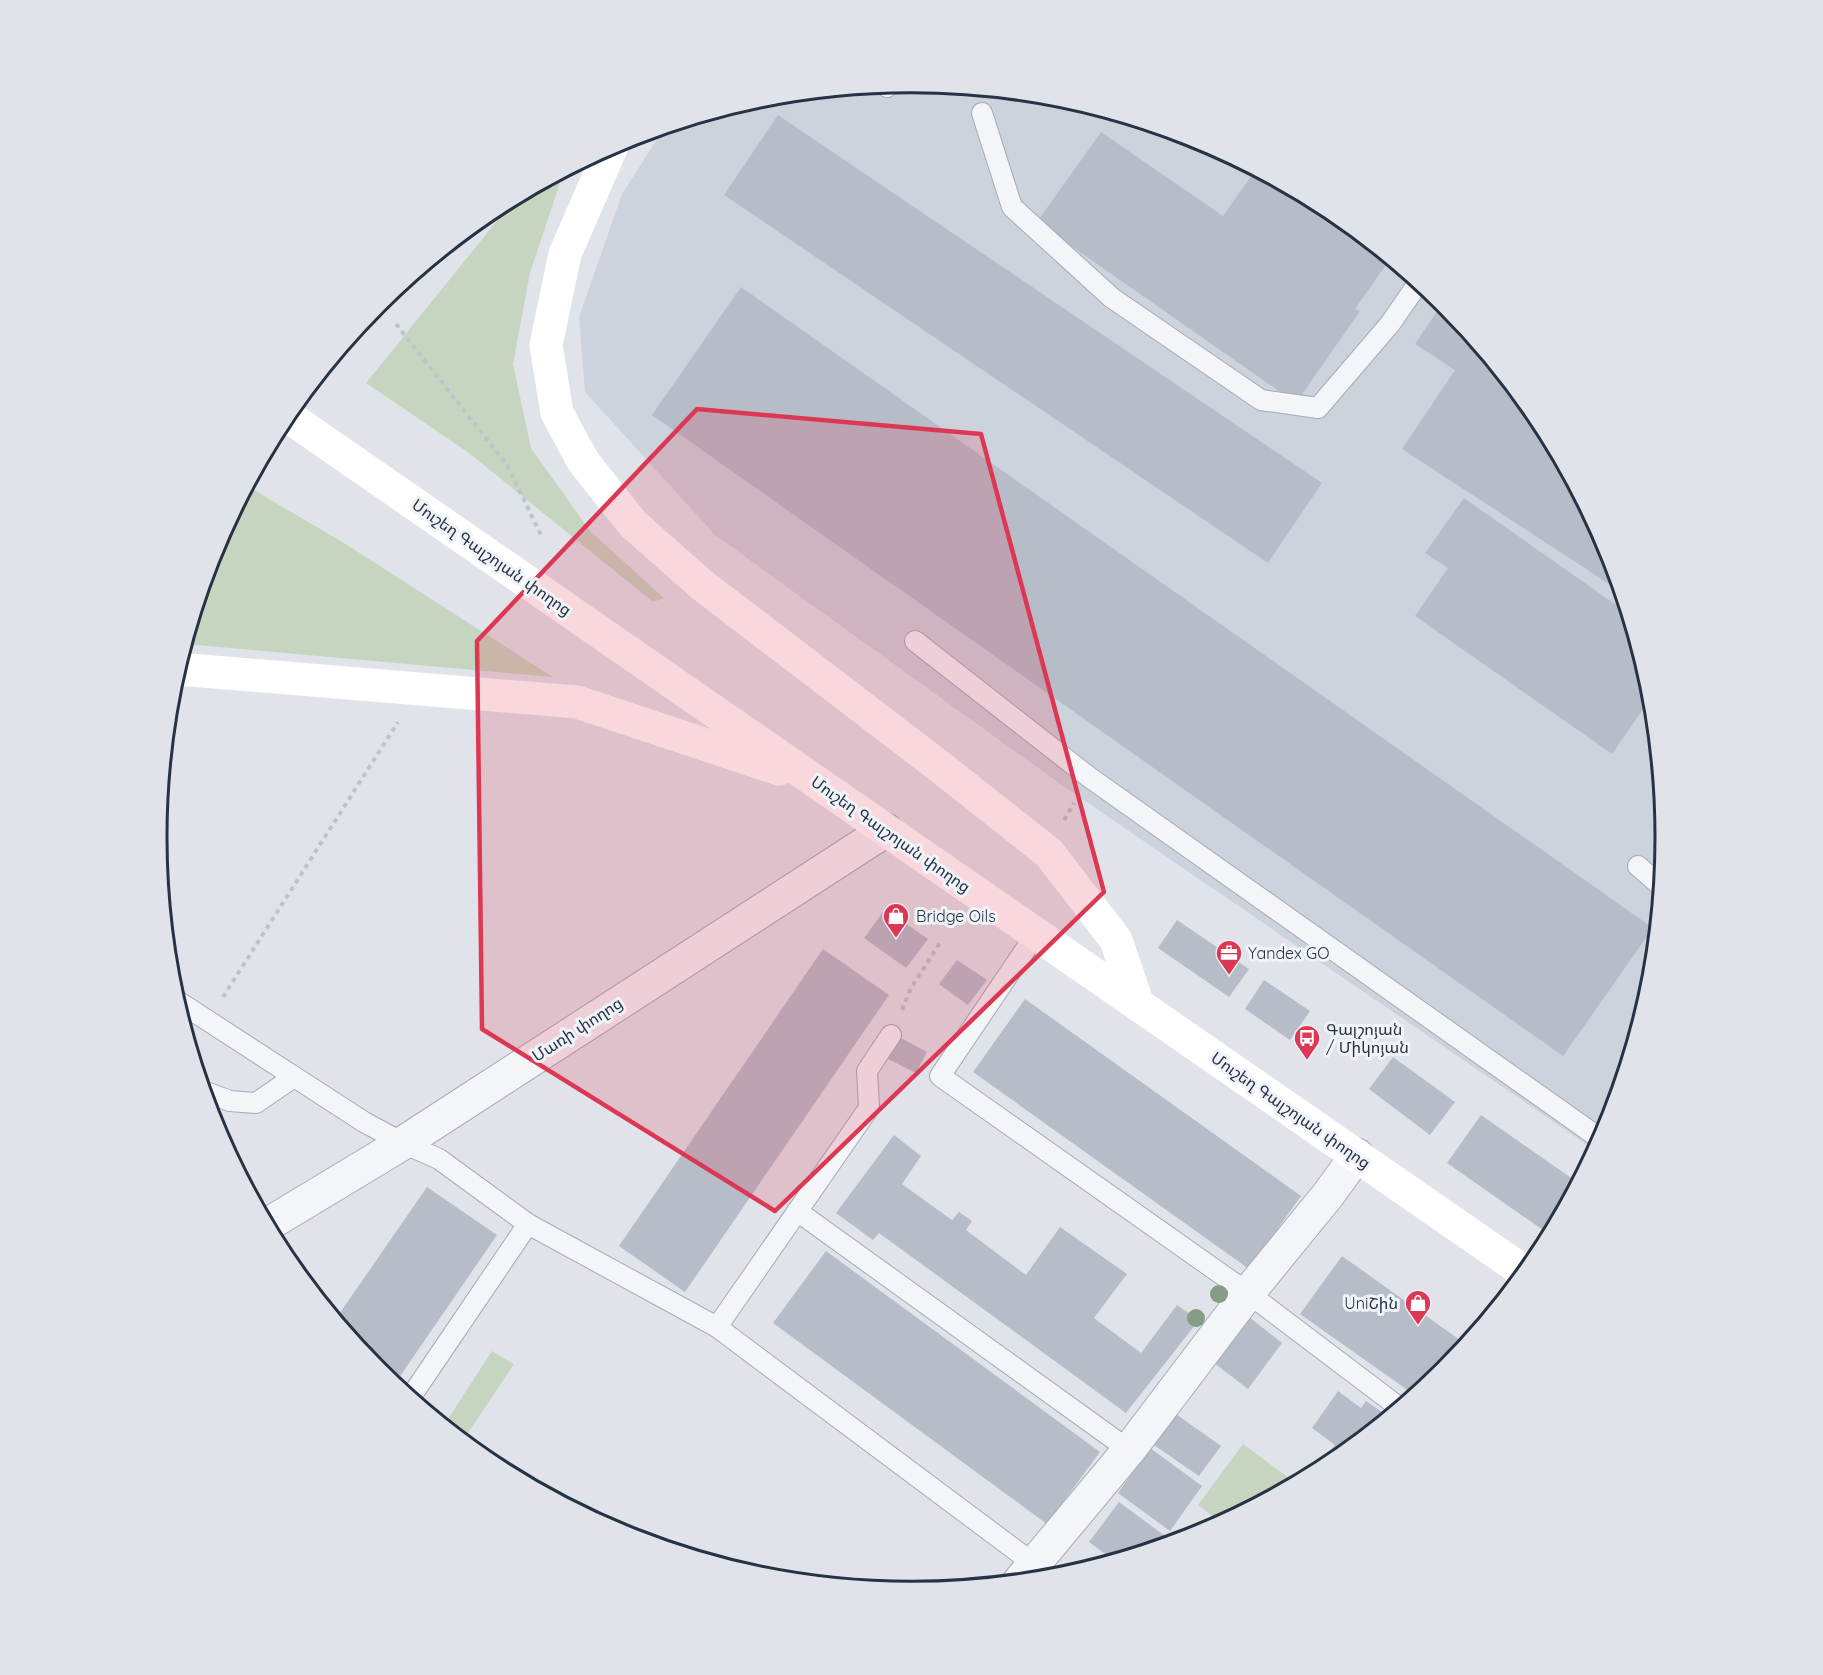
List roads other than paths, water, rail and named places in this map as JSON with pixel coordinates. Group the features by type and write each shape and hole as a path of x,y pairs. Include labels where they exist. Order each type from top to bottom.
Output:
{"main road":[{"path":"606,159 565,254 546,345 556,413 583,461 633,524 702,585 935,763 1048,853 1116,940 1138,1005"},
{"name":"Մուշեղ Գալշոյան փողոց","path":"294,421 1519,1268"},
{"path":"186,670 577,702 812,780"}],"street":[{"name":"Մառի փողոց","path":"274,1221 403,1143 886,830"},
{"path":"1039,1571 1248,1293 1328,1195 1357,1155"}],"lane":[{"path":"982,113 1012,207 1112,298 1261,400 1318,408 1390,324 1414,289"},
{"path":"915,641 1089,777 1594,1134"},
{"path":"1638,866 1654,880"},
{"path":"1036,934 940,1076 1248,1293 1394,1404"},
{"path":"187,1007 364,1122 439,1159 528,1224 717,1327 1032,1572"},
{"path":"717,1327 869,1108 867,1071 891,1035"},
{"path":"214,1095 230,1101 256,1103 294,1077"},
{"path":"797,1211 1129,1450"},
{"path":"415,1391 528,1224"}],"place":[{"name":"Bridge Oils","path":"896,939"},
{"name":"Yandex GO","path":"1229,976"},
{"name":"Գալշոյան / Միկոյան","path":"1307,1061"},
{"name":"UniՇին","path":"1418,1326"}]}
